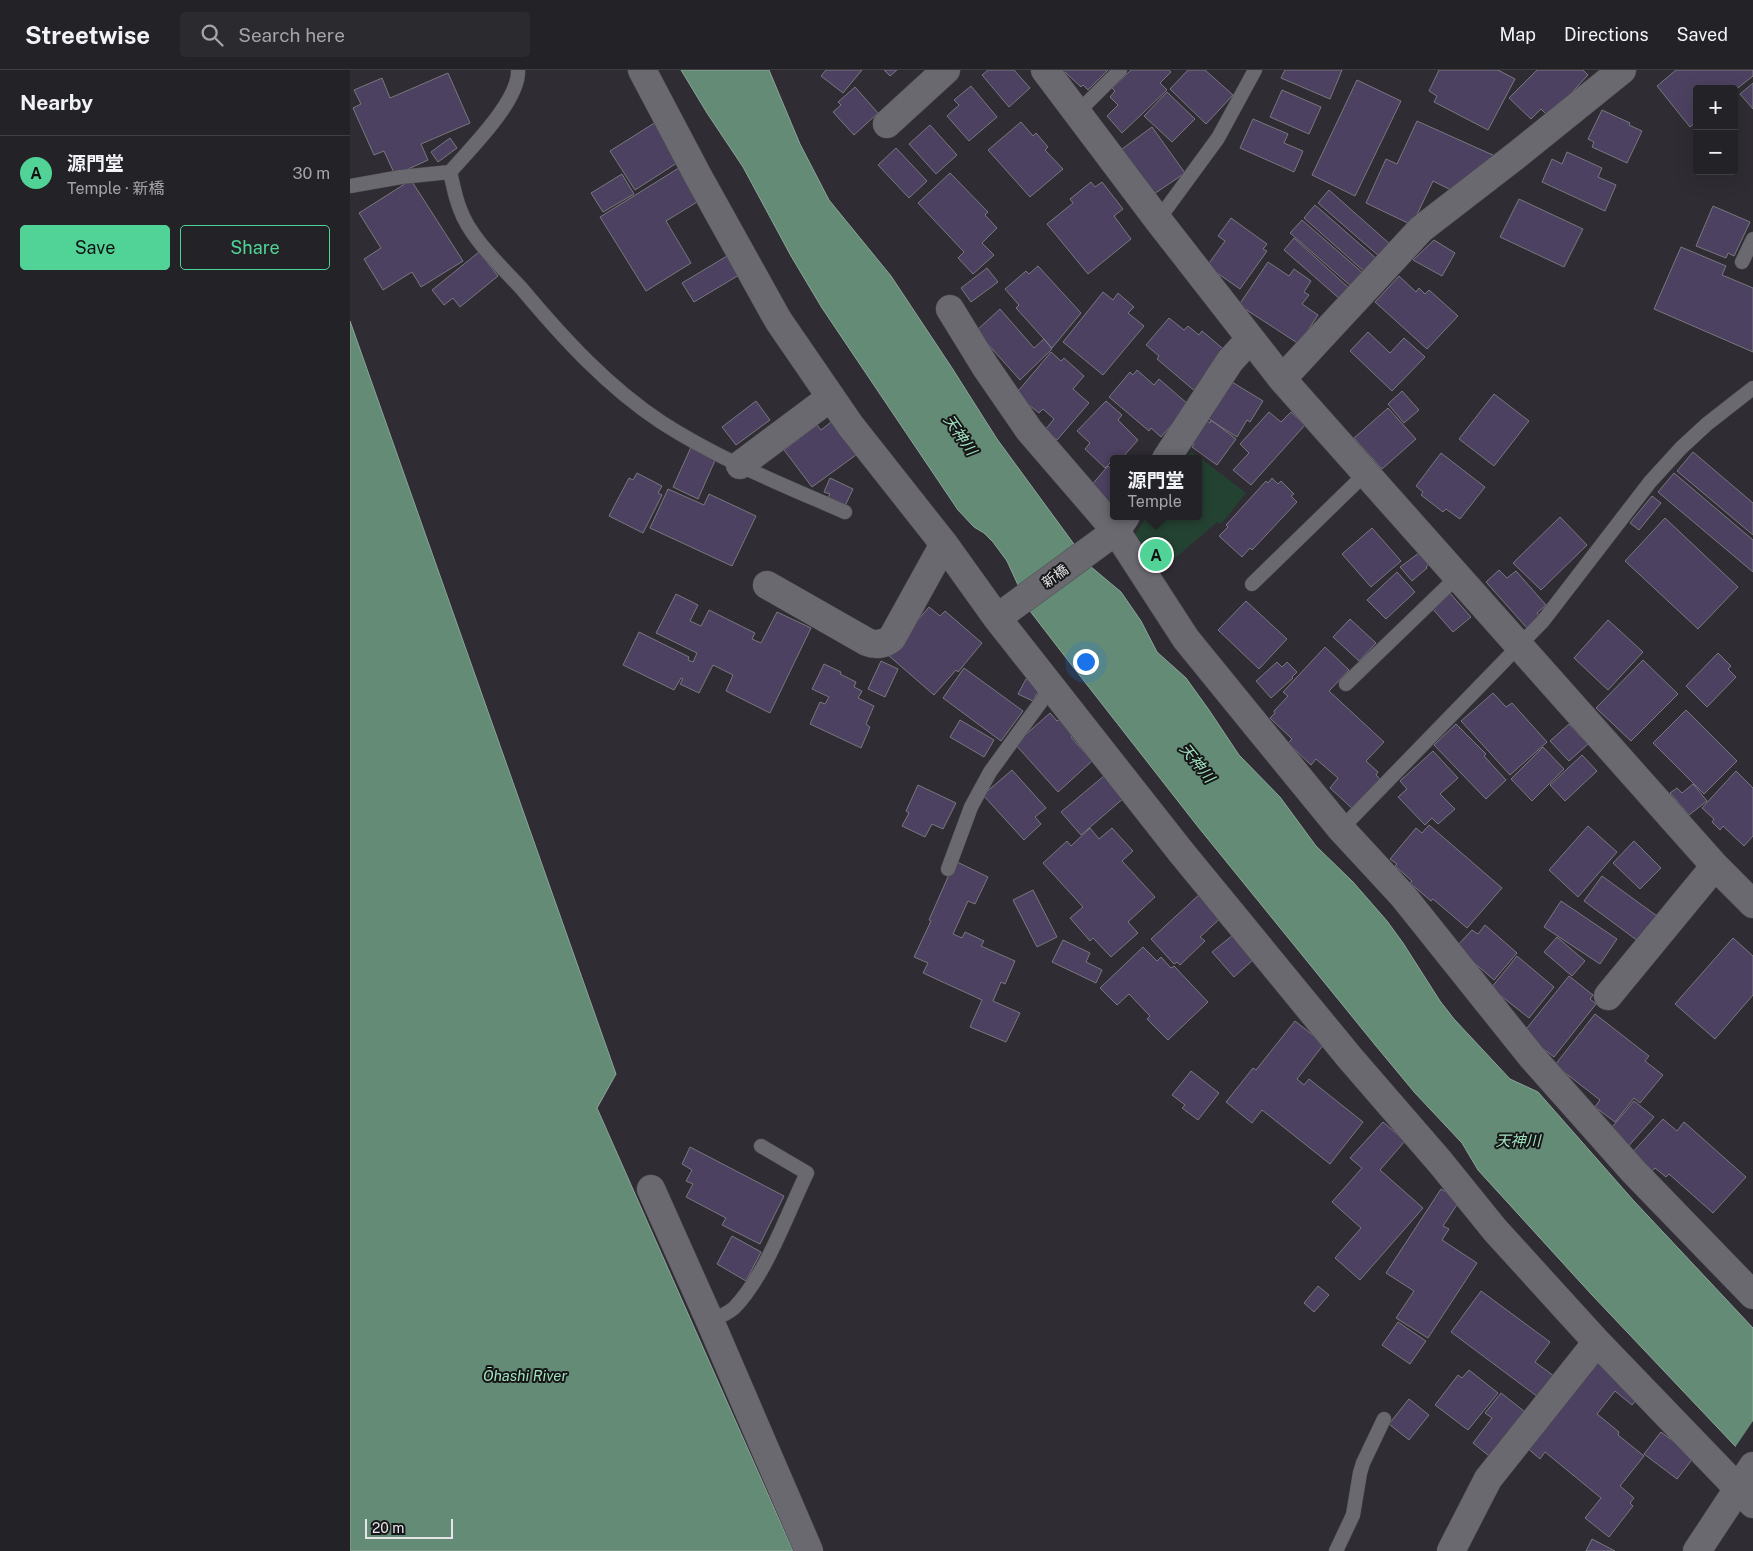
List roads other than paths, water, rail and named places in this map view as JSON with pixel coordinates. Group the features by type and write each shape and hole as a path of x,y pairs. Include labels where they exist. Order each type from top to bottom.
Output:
{"street":[{"path":"642,70 778,320 850,424 1000,617 1051,688 1181,852 1350,1058 1496,1230 1597,1342 1747,1484 1697,1551"},
{"path":"887,124 946,70"},
{"path":"1045,70 1158,220 1282,379 1715,866 1753,904"},
{"path":"1282,379 1421,229 1622,70"},
{"path":"950,309 985,366 1029,430 1117,528 1186,638 1341,829 1403,896 1537,1063 1634,1172 1753,1295"},
{"path":"1169,455 1230,361 1250,338"},
{"path":"740,465 831,397"},
{"name":"新橋","path":"1000,617 1117,528"},
{"path":"767,585 867,642 872,644 883,643 892,638 944,544"},
{"path":"1608,996 1715,866"},
{"path":"652,1190 809,1551"},
{"path":"1451,1551 1488,1479 1597,1342"}],"lane":[{"path":"1077,113 1120,70"},
{"path":"1158,220 1218,138 1255,70"},
{"path":"350,186 401,177 450,172 492,124 508,102 517,84 519,71"},
{"path":"450,172 460,209 468,226 538,309 606,378 636,404 702,446 845,512"},
{"path":"1742,262 1753,239"},
{"path":"1341,829 1542,622 1650,482 1681,448 1707,424 1753,388"},
{"path":"1252,584 1366,473"},
{"path":"1346,684 1458,576"},
{"path":"948,869 971,807 990,772 1051,688"},
{"path":"710,1321 723,1316 733,1308 753,1282 807,1173 760,1146"},
{"path":"1336,1551 1353,1515 1363,1463 1384,1418"}],"water":[{"name":"天神川","path":"681,70 769,70 800,144 829,200 891,276 997,439 1090,566 1121,592 1141,621 1157,652 1186,678 1239,755 1280,797 1316,846 1353,882 1387,921 1454,1019 1510,1079 1538,1092 1633,1200 1753,1328 1753,1465 1592,1295 1478,1170 1462,1143 1415,1093 1376,1046 1199,828 1030,611 1007,561 993,542 974,527 958,510 822,308 791,256 743,167"},
{"name":"Ōhashi River","path":"350,321 616,1074 597,1108 793,1551 350,1551"}],"place":[{"name":"源門堂","path":"1156,555"}]}
